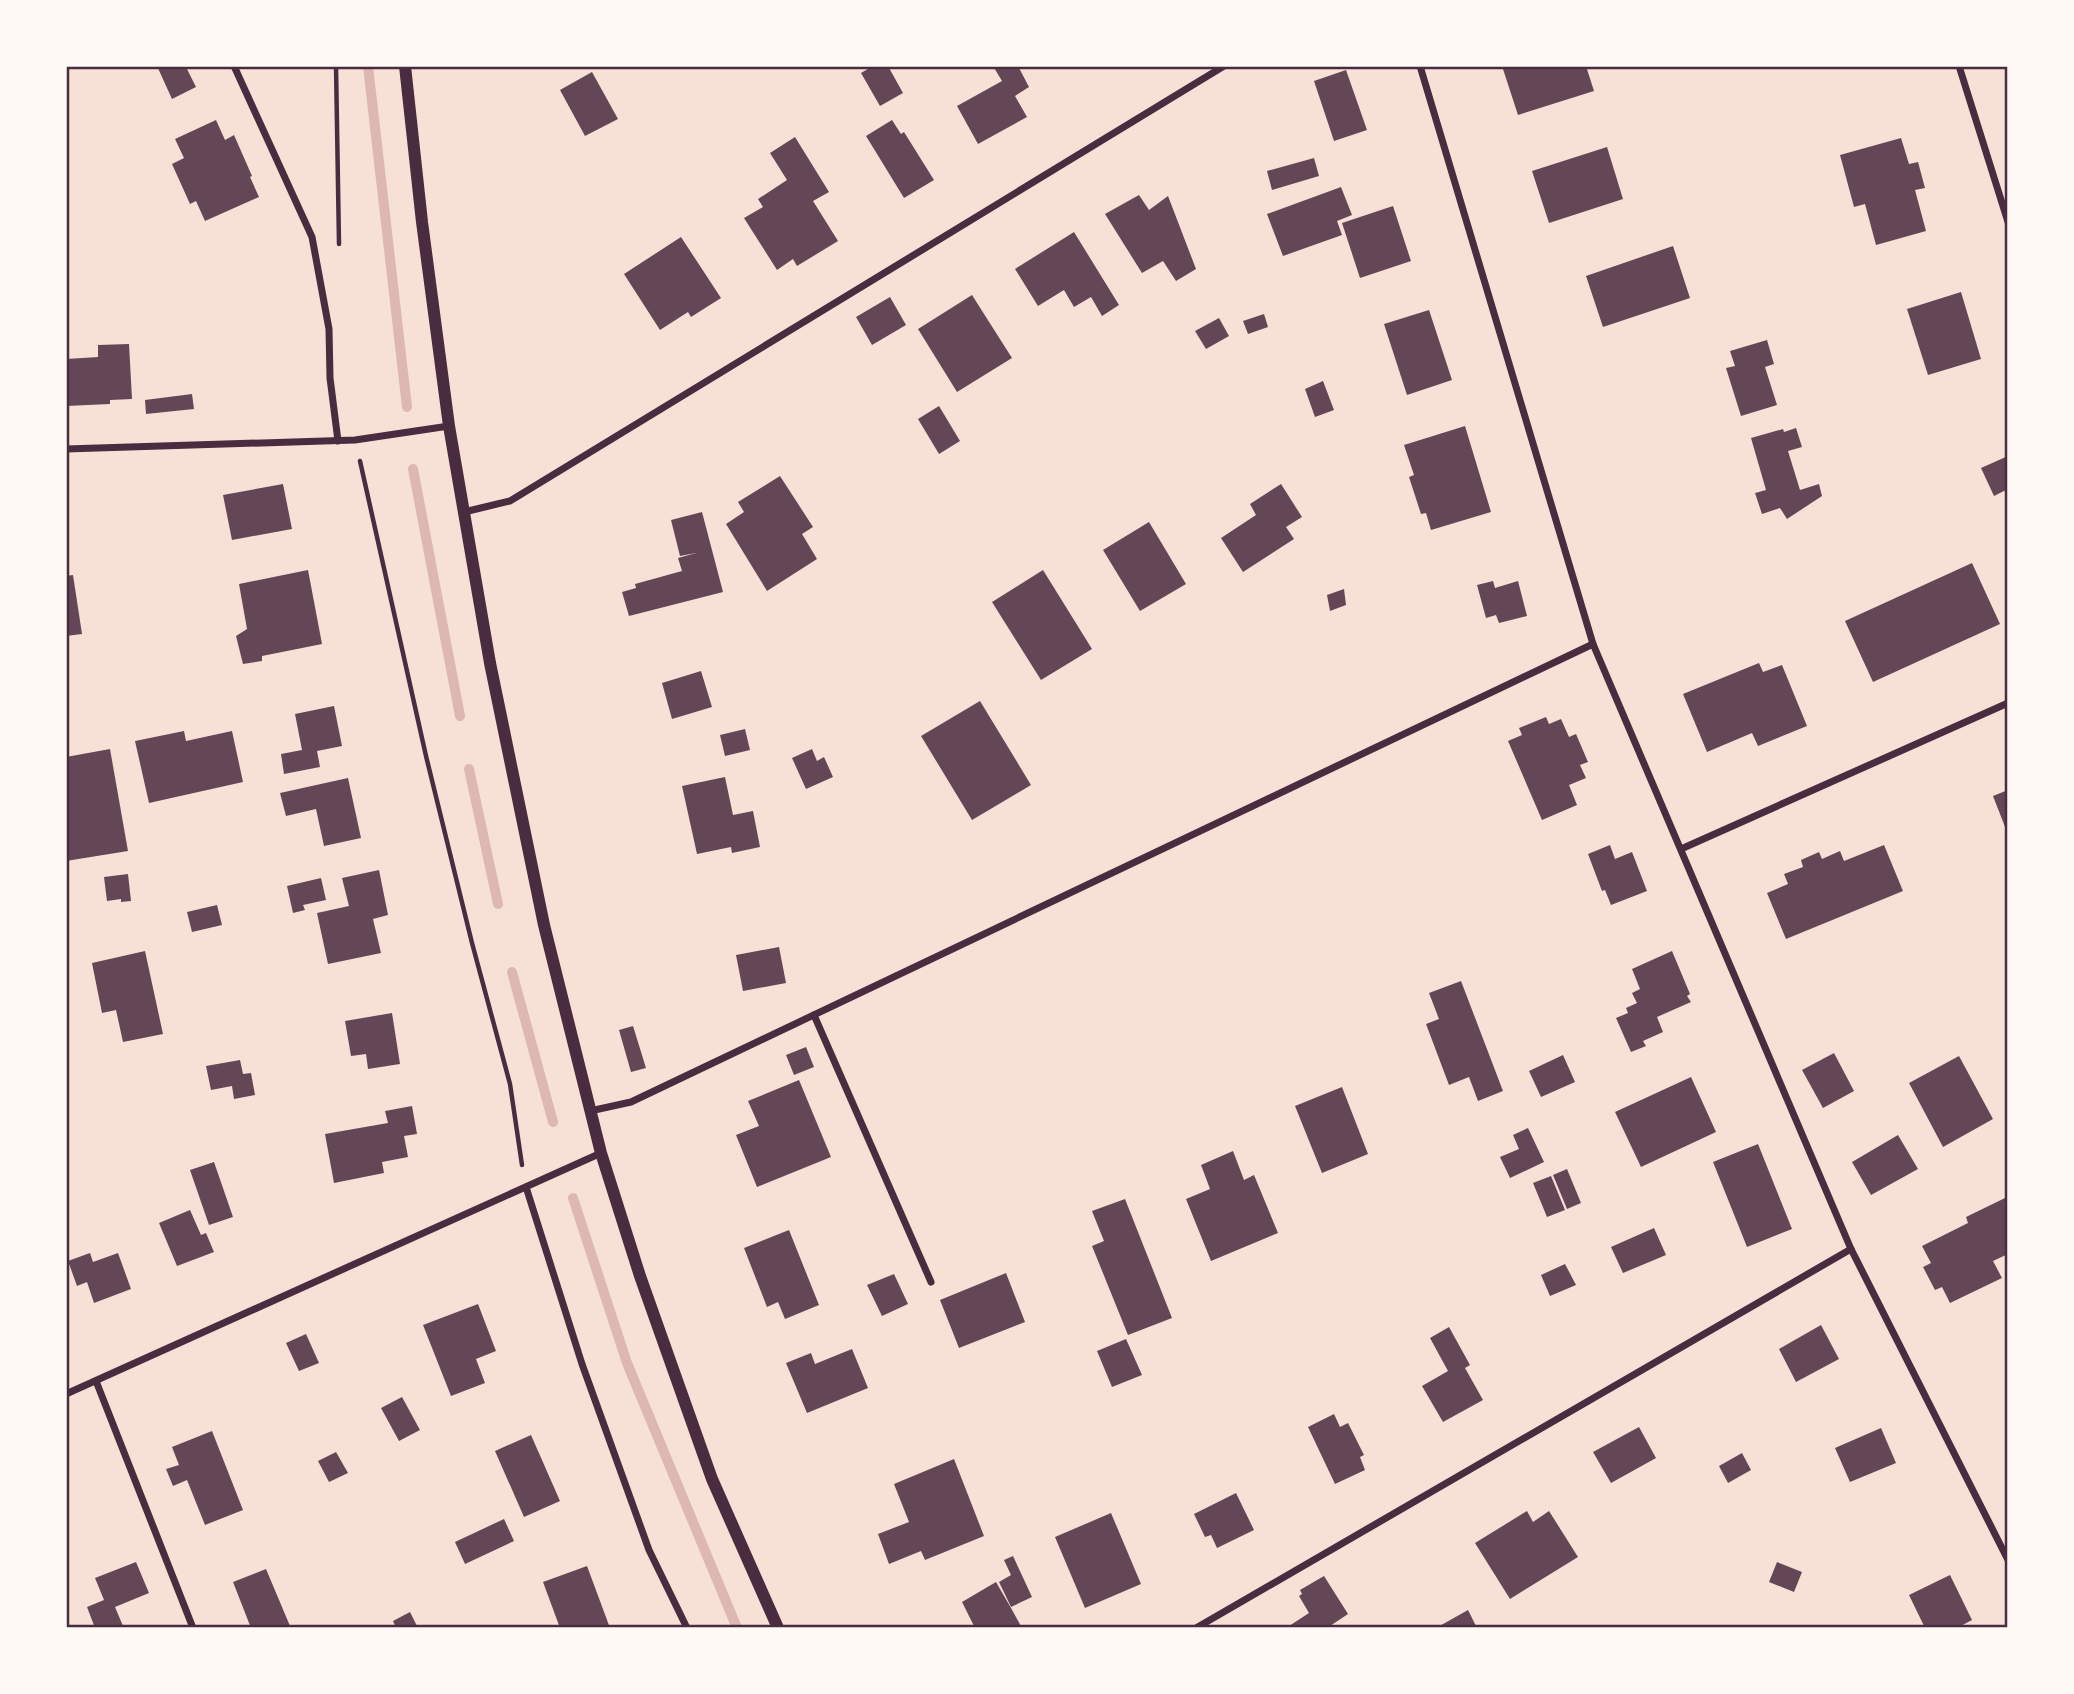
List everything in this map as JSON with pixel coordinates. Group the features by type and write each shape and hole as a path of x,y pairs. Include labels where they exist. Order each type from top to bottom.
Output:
{"street":[{"path":"234,66 312,237 329,330 330,378 338,441"},
{"path":"405,66 449,426 490,663 539,899 601,1153 640,1276 712,1479 778,1628"},
{"path":"464,512 510,500 1224,66"},
{"path":"1420,66 1593,644 1851,1249 2007,1560"},
{"path":"1959,66 2007,222"},
{"path":"66,449 355,440 449,426"},
{"path":"590,1111 631,1102 1593,644"},
{"path":"1681,849 2007,703"},
{"path":"814,1015 931,1282"},
{"path":"66,1394 601,1153"},
{"path":"526,1187 582,1364 649,1550 687,1628"},
{"path":"1196,1628 1851,1249"},
{"path":"96,1381 193,1628"}],"path":[{"path":"355,440 426,757 510,1084 526,1187"}],"building":[{"path":"157,66 193,66 187,69 196,87 172,99"},
{"path":"873,66 888,66 903,93 880,106 861,73"},
{"path":"993,66 1018,66 1029,87 1015,96 1027,117 978,144 957,106 1002,81"},
{"path":"1502,66 1586,66 1594,91 1518,115"},
{"path":"1346,70 1367,130 1334,141 1314,81"},
{"path":"592,72 618,119 585,136 560,90"},
{"path":"216,120 225,140 234,135 259,197 205,221 196,201 190,204 172,164 184,158 175,139"},
{"path":"892,120 901,134 904,132 934,180 904,198 866,136"},
{"path":"795,137 829,192 813,201 838,241 797,266 793,259 777,270 744,218 763,207 758,199 787,180 770,153"},
{"path":"1901,138 1909,164 1918,162 1925,188 1915,190 1926,231 1876,245 1865,204 1854,207 1840,155"},
{"path":"1607,147 1623,199 1549,223 1532,171"},
{"path":"1314,158 1319,176 1272,190 1267,171"},
{"path":"1341,187 1352,215 1337,221 1342,235 1283,256 1267,214"},
{"path":"1139,195 1149,210 1168,196 1196,269 1176,281 1163,261 1142,273 1105,214"},
{"path":"1393,206 1411,261 1360,278 1342,223"},
{"path":"1074,232 1119,305 1102,316 1091,297 1074,307 1064,290 1038,306 1015,269"},
{"path":"681,237 721,298 691,317 688,312 660,330 624,274"},
{"path":"1673,246 1690,298 1603,327 1586,276"},
{"path":"1961,292 1981,359 1928,375 1907,309"},
{"path":"972,295 1012,358 957,392 918,329"},
{"path":"890,297 906,325 872,345 856,317"},
{"path":"1429,310 1452,380 1407,395 1384,324"},
{"path":"1264,314 1268,327 1248,334 1243,321"},
{"path":"1219,318 1229,336 1206,349 1195,331"},
{"path":"1767,340 1774,364 1765,367 1777,405 1741,416 1726,368 1735,366 1730,351"},
{"path":"129,344 132,399 110,400 110,404 66,406 66,359 98,357 98,345"},
{"path":"1323,381 1334,410 1315,417 1305,389"},
{"path":"192,394 194,409 146,414 145,400"},
{"path":"939,406 960,441 939,454 918,419"},
{"path":"1465,426 1491,512 1431,530 1426,513 1421,514 1409,477 1414,475 1404,445"},
{"path":"1796,428 1802,447 1788,451 1800,490 1819,484 1822,496 1787,519 1780,508 1762,514 1755,493 1766,490 1751,438"},
{"path":"2008,456 2008,489 1994,496 1981,468"},
{"path":"780,476 813,527 802,534 817,559 767,591 726,524 744,512 738,502"},
{"path":"283,484 292,529 232,540 223,495"},
{"path":"1281,484 1302,517 1286,527 1294,539 1243,572 1221,538 1256,515 1250,504"},
{"path":"702,512 723,592 629,616 622,592 636,588 635,584 682,571 678,558 696,553 680,556 671,520"},
{"path":"1149,522 1186,584 1140,611 1103,550"},
{"path":"1972,563 2000,624 1873,682 1845,621"},
{"path":"308,570 322,644 262,656 262,661 243,664 236,636 247,629 239,584"},
{"path":"1043,570 1092,649 1041,680 992,602"},
{"path":"73,575 82,634 66,636 66,576"},
{"path":"1493,581 1495,588 1518,581 1527,616 1499,623 1496,615 1486,618 1477,585"},
{"path":"1344,589 1346,605 1330,611 1327,595"},
{"path":"1759,663 1763,672 1782,665 1807,726 1758,746 1752,733 1707,752 1683,694"},
{"path":"701,671 712,707 672,719 662,683"},
{"path":"980,701 1031,785 972,820 921,736"},
{"path":"334,706 342,746 317,751 320,767 284,774 281,754 302,750 295,714"},
{"path":"1546,717 1549,724 1561,719 1569,737 1576,734 1588,762 1580,765 1586,778 1569,785 1577,805 1542,820 1508,741 1522,735 1519,728"},
{"path":"745,729 750,750 725,756 720,735"},
{"path":"184,731 186,741 232,731 243,782 149,803 135,741"},
{"path":"110,749 128,851 66,861 66,757"},
{"path":"812,749 817,761 824,757 833,777 806,789 792,758"},
{"path":"725,777 733,815 753,811 760,847 732,853 731,847 697,854 682,786"},
{"path":"348,778 361,838 324,846 316,809 286,816 280,793"},
{"path":"2008,790 2008,832 2007,832 1993,796"},
{"path":"1610,845 1615,859 1632,852 1647,891 1611,905 1605,890 1602,891 1588,854"},
{"path":"1884,845 1903,891 1786,939 1767,893 1788,884 1784,874 1803,867 1801,860 1819,852 1822,859 1840,851 1844,861"},
{"path":"379,870 388,915 373,919 381,953 328,964 317,913 349,906 342,878"},
{"path":"128,874 131,901 107,901 104,877"},
{"path":"321,878 326,900 303,905 305,910 293,913 287,886"},
{"path":"217,905 222,925 192,932 187,912"},
{"path":"779,947 786,983 743,991 736,955"},
{"path":"145,951 163,1034 123,1042 116,1010 102,1013 92,963"},
{"path":"1672,951 1691,1002 1657,1017 1663,1032 1643,1041 1646,1046 1631,1052 1616,1018 1628,1013 1626,1008 1637,1003 1632,993 1640,989 1632,969"},
{"path":"1461,981 1503,1091 1478,1101 1469,1077 1449,1085 1426,1024 1439,1019 1429,993"},
{"path":"392,1013 400,1064 368,1069 366,1054 351,1056 345,1021"},
{"path":"633,1026 646,1068 631,1072 619,1030"},
{"path":"806,1047 814,1067 794,1075 786,1055"},
{"path":"1834,1053 1854,1091 1823,1108 1802,1070"},
{"path":"1563,1055 1575,1082 1541,1097 1529,1071"},
{"path":"1959,1056 1993,1119 1943,1147 1909,1083"},
{"path":"240,1060 243,1074 251,1073 255,1095 234,1099 232,1086 211,1090 206,1066"},
{"path":"1691,1077 1716,1132 1641,1167 1615,1112"},
{"path":"799,1080 831,1157 757,1187 736,1135 759,1126 748,1101"},
{"path":"1342,1087 1368,1154 1322,1173 1295,1106"},
{"path":"412,1106 417,1134 404,1136 408,1157 382,1162 384,1173 334,1183 325,1134 388,1123 385,1111"},
{"path":"1528,1128 1544,1162 1510,1178 1500,1157 1519,1149 1513,1135"},
{"path":"1898,1135 1918,1169 1871,1195 1852,1162"},
{"path":"1758,1144 1792,1229 1747,1247 1713,1162"},
{"path":"1233,1151 1244,1180 1254,1175 1278,1233 1211,1261 1186,1199 1210,1189 1201,1165"},
{"path":"214,1162 233,1217 209,1225 190,1170"},
{"path":"1567,1169 1581,1203 1567,1209 1553,1175"},
{"path":"1551,1176 1565,1210 1547,1217 1533,1183"},
{"path":"2005,1198 2008,1203 2008,1254 1993,1261 2002,1278 1950,1303 1942,1287 1935,1290 1923,1267 1931,1263 1922,1246 1968,1223 1966,1217"},
{"path":"1125,1199 1172,1318 1128,1335 1092,1246 1104,1241 1092,1211"},
{"path":"190,1210 201,1235 206,1233 214,1252 177,1266 159,1223"},
{"path":"1654,1228 1666,1255 1623,1273 1611,1247"},
{"path":"789,1230 819,1305 785,1319 778,1302 767,1307 744,1248"},
{"path":"90,1253 93,1262 118,1253 131,1289 94,1303 87,1282 77,1286 68,1261"},
{"path":"1565,1264 1576,1285 1550,1296 1541,1275"},
{"path":"1006,1273 1025,1322 959,1348 940,1300"},
{"path":"894,1274 908,1304 882,1316 867,1285"},
{"path":"478,1304 496,1351 476,1359 485,1383 451,1396 423,1325"},
{"path":"1821,1325 1839,1359 1796,1382 1779,1349"},
{"path":"1449,1327 1470,1365 1465,1368 1483,1400 1443,1422 1422,1386 1448,1371 1430,1338"},
{"path":"306,1334 319,1363 299,1371 286,1343"},
{"path":"1126,1339 1142,1375 1112,1387 1097,1351"},
{"path":"852,1349 868,1388 807,1413 786,1363 811,1353 815,1364"},
{"path":"402,1397 420,1430 399,1441 381,1408"},
{"path":"1334,1414 1340,1427 1348,1423 1364,1455 1360,1457 1365,1470 1335,1484 1308,1427"},
{"path":"1639,1427 1656,1458 1611,1483 1593,1452"},
{"path":"1881,1428 1896,1463 1850,1482 1835,1448"},
{"path":"212,1431 243,1510 205,1525 187,1480 173,1486 166,1469 179,1465 172,1447"},
{"path":"531,1435 560,1501 524,1517 495,1451"},
{"path":"336,1452 348,1473 329,1482 318,1461"},
{"path":"1742,1453 1751,1470 1728,1483 1719,1466"},
{"path":"954,1459 984,1536 925,1560 921,1551 889,1564 878,1534 909,1522 894,1484"},
{"path":"1236,1493 1254,1530 1217,1548 1211,1535 1205,1537 1194,1514"},
{"path":"1527,1511 1533,1522 1549,1511 1578,1557 1510,1599 1475,1543"},
{"path":"1111,1513 1141,1584 1085,1608 1055,1537"},
{"path":"504,1519 514,1541 465,1564 455,1542"},
{"path":"1013,1556 1032,1597 1011,1607 999,1582 1011,1575 1004,1560"},
{"path":"136,1562 149,1593 115,1607 123,1626 95,1628 87,1607 104,1600 95,1578"},
{"path":"1777,1562 1802,1572 1794,1592 1769,1582"},
{"path":"587,1566 610,1628 560,1628 543,1582"},
{"path":"266,1569 290,1626 287,1628 251,1628 233,1582"},
{"path":"1950,1575 1972,1620 1957,1628 1925,1628 1909,1595"},
{"path":"1324,1576 1348,1614 1327,1628 1286,1628 1309,1613 1299,1596 1302,1594 1300,1590"},
{"path":"996,1582 1022,1628 975,1628 962,1602"},
{"path":"1468,1610 1477,1628 1436,1628"},
{"path":"410,1612 418,1628 396,1628 393,1621"}],"waterway":[{"path":"368,66 407,407"},
{"path":"413,469 460,716"},
{"path":"469,769 498,904"},
{"path":"512,972 553,1122"},
{"path":"573,1198 627,1363 737,1628"}]}
